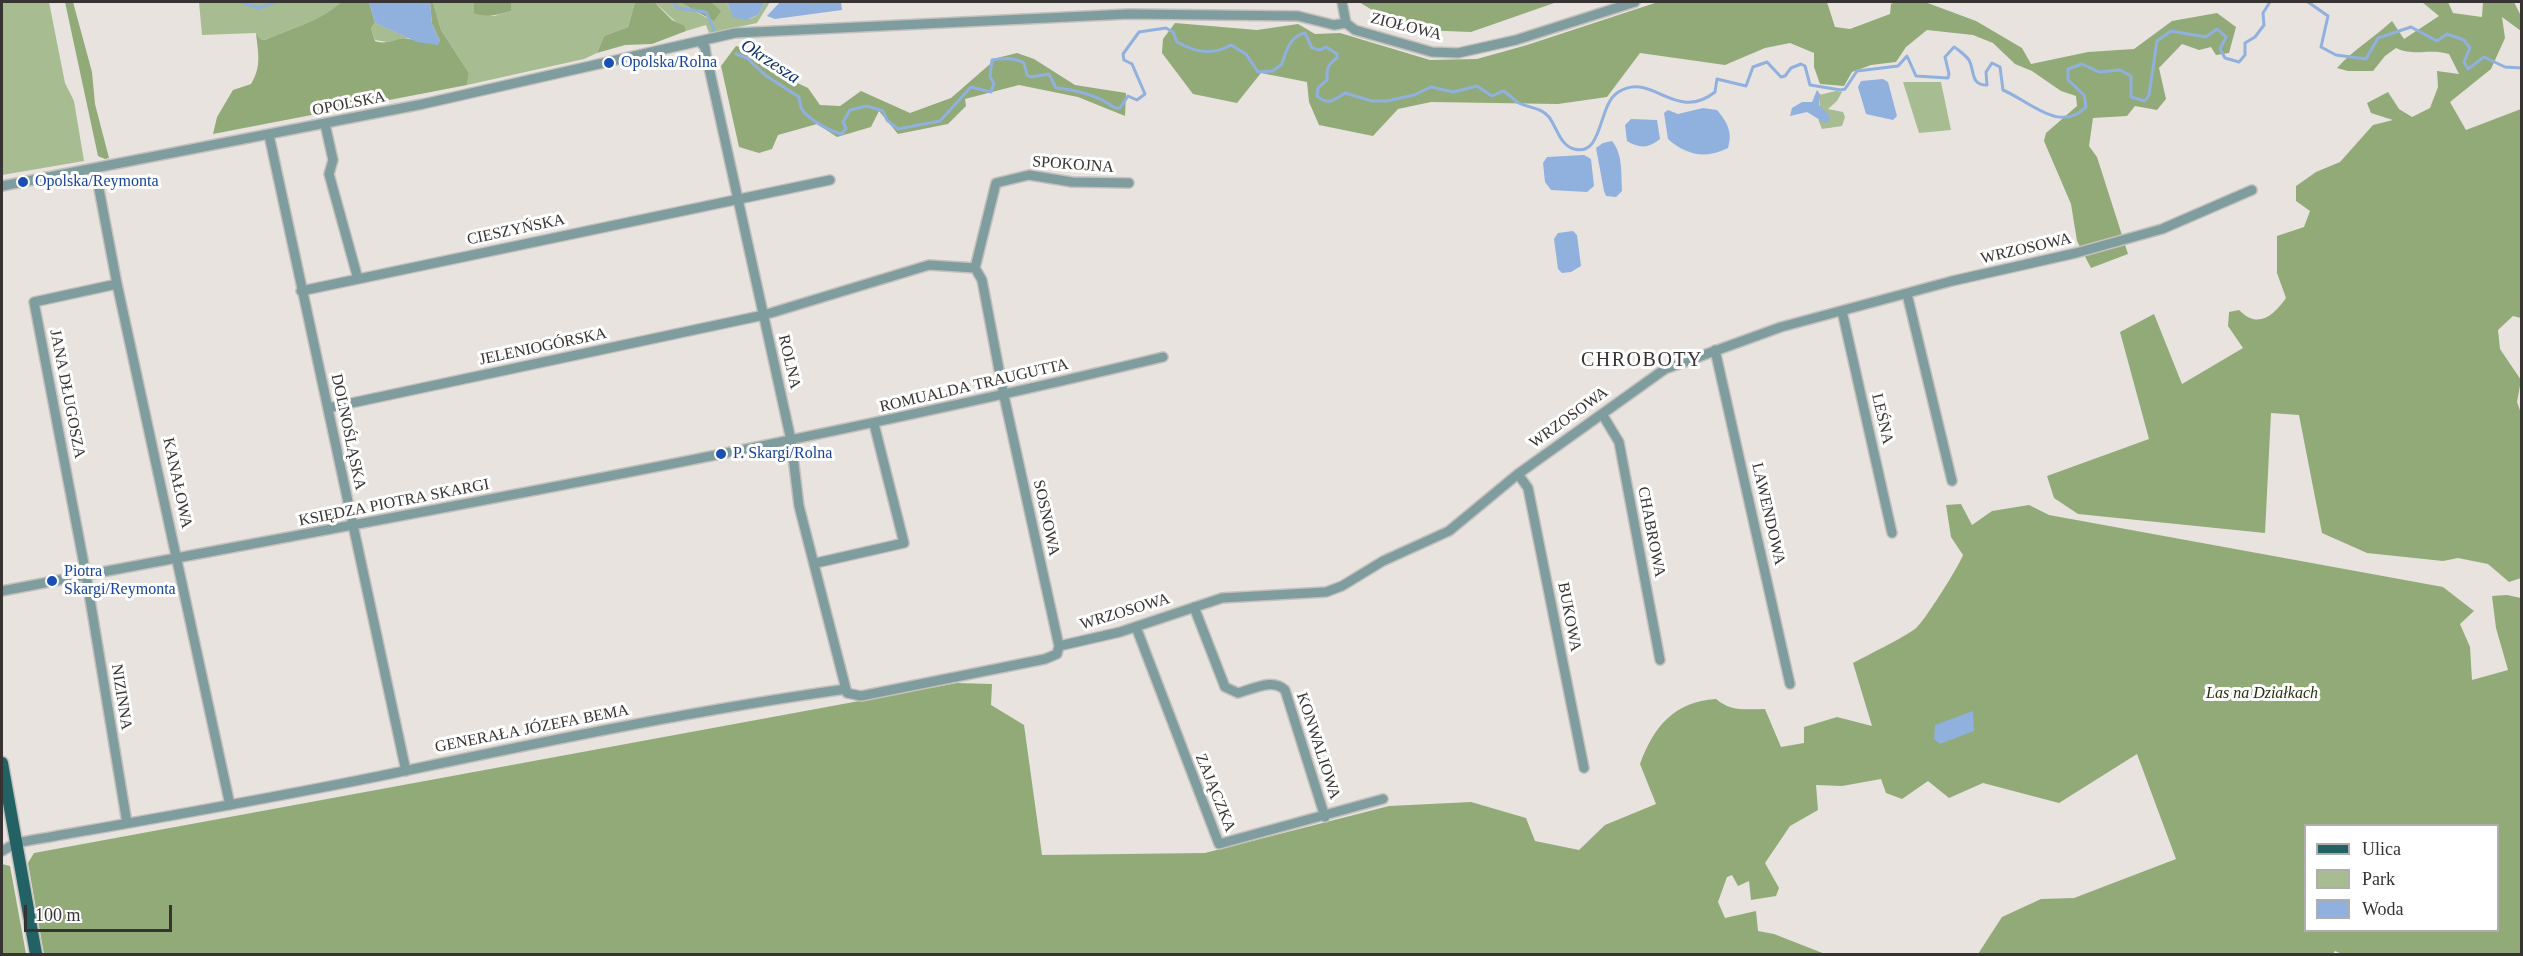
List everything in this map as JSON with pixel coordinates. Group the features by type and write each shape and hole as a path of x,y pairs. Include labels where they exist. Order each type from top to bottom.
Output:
{"main road":[{"path":"2,763 36,954"}],"street":[{"path":"1342,2 1346,23"},
{"name":"ZIOŁOWA","path":"700,42 735,33 1129,14 1298,16 1334,25 1346,23 1355,30 1432,52 1458,53 1516,40 1635,2"},
{"name":"OPOLSKA","path":"2,186 325,124 700,42"},
{"name":"ROLNA","path":"700,42 706,54 791,440 799,506 816,563 846,689"},
{"path":"325,124 333,160 329,174 358,279"},
{"name":"DOLNOŚLĄSKA","path":"269,135 406,771"},
{"name":"KANAŁOWA","path":"95,168 117,284 230,805"},
{"name":"SPOKOJNA","path":"975,268 996,183 1029,175 1072,182 1128,183"},
{"name":"CIESZYŃSKA","path":"301,291 830,180"},
{"name":"WRZOSOWA","path":"1059,646 1136,627 1194,607 1241,595 1307,596 1342,586 1383,561 1449,531 1518,474 1653,376 1715,350 1781,327 2076,254 2162,229 2252,190"},
{"name":"JELENIOGÓRSKA","path":"328,408 764,315 929,266 975,268"},
{"name":"SOSNOWA","path":"975,268 982,280 1004,396 1059,646"},
{"name":"JANA DŁUGOSZA","path":"86,575 34,302 117,284"},
{"path":"1907,294 1952,481"},
{"name":"LEŚNA","path":"1842,311 1892,533"},
{"name":"LAWENDOWA","path":"1715,350 1791,684"},
{"name":"ROMUALDA TRAUGUTTA","path":"791,440 1004,396 1163,357"},
{"name":"CHABROWA","path":"1602,414 1619,442 1660,660"},
{"path":"816,563 904,543 874,424"},
{"name":"KSIĘDZA PIOTRA SKARGI","path":"2,591 354,527 791,440"},
{"name":"BUKOWA","path":"1518,474 1528,488 1584,768"},
{"name":"NIZINNA","path":"86,575 127,823"},
{"name":"KONWALIOWA","path":"1194,607 1225,687 1238,693 1271,683 1279,684 1285,690 1325,817"},
{"name":"ZAJĄCZKA","path":"1136,627 1220,844 1325,817 1383,799"},
{"name":"GENERAŁA JÓZEFA BEMA","path":"2,851 16,843 230,805 406,771 512,747 738,704 846,689 849,695 855,696 1045,659 1057,654 1059,646"}],"green space":[{"path":"2,2 49,2 65,83 74,101 84,161 2,175"},
{"path":"65,2 73,2 92,72 95,104 109,158 98,156"},
{"path":"199,2 341,2 315,19 265,40 260,39 256,33 202,35"},
{"path":"341,2 369,2 375,23 371,28 375,41 384,42 406,38 427,42 440,41 432,24 428,2 433,2 441,30 469,73 467,85 213,134 217,117 233,90 251,84 257,71 256,33 260,39 265,40 315,19"},
{"path":"433,2 474,2 474,12 494,16 511,11 511,2 635,2 628,27 604,36 597,53 584,59 467,85 469,73 441,30"},
{"path":"474,2 511,2 511,11 479,15 474,13"},
{"path":"635,2 654,2 672,20 685,26 686,31 652,44 625,45 597,53 604,36 628,27"},
{"path":"649,2 679,2 707,18 715,7 711,2 727,2 735,16 748,19 758,15 765,2 770,2 757,23 709,33 706,25 686,31 685,26 675,21 654,3"},
{"path":"679,2 711,2 721,11 714,21"},
{"path":"1359,2 1557,2 1471,32 1420,30 1387,19"},
{"path":"1658,2 1827,2 1835,27 1850,29 1890,14 1891,4 1895,2 1925,2 1976,21 2022,48 2031,64 2088,52 2134,49 2172,21 2217,13 2236,27 2229,53 2216,55 2211,47 2199,50 2182,44 2159,68 2166,99 2157,110 2135,106 2127,116 2093,118 2089,146 2097,157 2128,254 2091,268 2077,241 2071,204 2044,141 2046,133 2077,106 2076,96 2061,91 2032,71 2015,64 1993,43 1973,35 1927,30 1906,47 1896,62 1871,65 1852,72 1844,86 1820,84 1814,67 1814,53 1790,43 1765,48 1725,65 1640,53 1607,97 1558,104 1431,102 1398,109 1373,136 1319,125 1309,102 1307,82 1261,73 1237,103 1193,94 1162,53 1163,39 1175,23 1257,30 1298,24 1315,34 1340,33 1430,60 1477,59"},
{"path":"2422,2 2448,2 2453,13 2482,17 2483,2 2514,2 2521,16 2521,31 2502,17 2505,38 2491,69 2450,102 2466,130 2521,109 2521,318 2513,316 2498,330 2500,349 2521,380 2517,402 2522,416 2521,578 2509,582 2488,564 2458,558 2443,561 2367,553 2322,533 2299,415 2271,413 2265,533 2078,514 2054,498 2047,476 2149,439 2120,332 2154,314 2182,384 2243,348 2228,326 2229,312 2239,310 2253,319 2265,318 2271,315 2286,298 2277,273 2277,236 2304,227 2310,211 2296,201 2296,186 2316,172 2340,162 2373,125 2393,120 2371,113 2367,103 2388,92 2399,109 2412,117 2430,108 2438,87 2437,71 2459,74 2449,54 2410,52 2396,48 2385,56 2373,71 2348,71 2337,68 2392,21 2404,39 2439,16"},
{"path":"375,23 409,38 387,42 375,40 371,28"},
{"path":"736,46 756,51 768,69 808,88 820,105 840,106 861,91 910,113 951,98 997,58 1017,53 1034,59 1075,85 1126,93 1125,116 1078,97 1019,85 965,99 966,106 948,124 898,134 879,111 871,127 837,137 817,124 778,135 772,149 759,153 739,147 721,66"},
{"path":"1903,82 1941,82 1951,130 1919,133"},
{"path":"1842,92 1837,101 1828,109 1843,112 1845,117 1842,126 1822,129 1818,119 1821,120 1819,95"},
{"name":"Las na Działkach","path":"1961,504 1972,525 1992,511 2029,505 2049,515 2443,587 2474,611 2460,624 2470,647 2472,680 2508,670 2496,628 2492,596 2507,595 2521,598 2521,954 2342,954 2335,951 2333,954 1978,954 2002,917 2041,899 2074,898 2176,859 2137,754 2059,803 1983,783 1949,798 1928,781 1902,799 1886,793 1881,779 1842,786 1816,785 1818,810 1790,826 1765,863 1779,888 1776,896 1751,900 1749,881 1738,886 1732,875 1727,877 1718,902 1725,918 1756,911 1758,931 1774,934 1825,954 44,954 28,863 34,853 957,683 992,684 991,705 1024,725 1042,855 1205,853 1389,806 1471,802 1526,818 1535,841 1579,850 1605,825 1656,804 1640,764 1652,738 1667,718 1688,705 1716,699 1733,708 1765,709 1781,747 1804,743 1804,727 1837,717 1872,726 1853,663 1892,643 1919,625 1963,555 1951,537 1946,505"},
{"path":"2,864 10,866 26,954 2,954"}],"water":[{"path":"369,2 430,3 432,24 440,41 438,45 417,42 375,23"},
{"path":"727,2 765,2 758,15 746,20 733,17"},
{"path":"780,2 841,2 842,10 775,19 767,16"},
{"path":"1883,79 1888,82 1897,116 1893,120 1866,114 1858,87 1861,81"},
{"path":"1817,90 1820,94 1819,105 1829,115 1829,121 1825,123 1807,112 1790,116 1792,108 1802,102 1812,102"},
{"path":"1703,108 1717,110 1724,119 1729,132 1728,148 1712,154 1697,154 1682,149 1668,139 1664,113 1668,110 1678,114"},
{"path":"1631,119 1657,120 1660,139 1644,146 1627,141 1625,125"},
{"path":"1612,141 1620,158 1621,171 1622,191 1616,197 1606,196 1596,148"},
{"path":"1584,155 1591,159 1594,186 1587,192 1551,190 1545,182 1543,163 1547,157"},
{"path":"1573,231 1577,235 1581,266 1571,272 1562,273 1558,269 1554,239 1558,233"},
{"path":"1973,711 1974,731 1940,744 1934,739 1935,725"}],"waterway":[{"path":"241,2 258,8 276,2"},
{"name":"Okrzesza","path":"673,2 677,8 706,12 714,30"},
{"name":"Okrzesza","path":"736,54 747,58 765,75 799,97 802,110 810,118 842,134 846,128 843,122 850,110 867,106 883,111 887,120 898,129 940,121 971,87 991,92 994,83 990,77 992,60 1008,58 1020,61 1024,63 1027,75 1031,77 1049,74 1056,88 1087,94 1115,108 1120,108 1128,96 1137,100 1145,94 1132,64 1124,60 1123,54 1139,32 1166,28 1173,32 1177,42 1190,48 1210,52 1231,45 1246,54 1258,72 1273,71 1282,64 1292,41 1305,33 1312,48 1320,50 1326,47 1337,54 1337,58 1328,67 1327,80 1318,88 1317,96 1324,101 1331,101 1345,93 1372,101 1387,101 1414,95 1431,87 1453,92 1477,86 1492,96 1503,91 1517,102 1542,111 1549,117 1565,144 1574,149 1583,149 1595,138 1611,99 1629,87 1641,87 1675,100 1688,102 1701,100 1715,92 1717,79 1746,86 1753,67 1767,62 1781,77 1785,76 1791,68 1801,64 1805,66 1810,85 1841,90 1845,89 1857,71 1898,66 1907,56 1916,76 1948,78 1945,57 1954,47 1969,60 1978,83 1987,85 1986,72 1992,63 2000,67 2003,90 2044,113 2066,117 2086,107 2084,95 2068,80 2068,69 2082,64 2099,72 2120,70 2131,76 2131,97 2145,101 2149,95 2157,41 2171,31 2206,37 2217,29 2226,37 2220,49 2225,58 2239,62 2245,55 2245,43 2255,37 2264,25 2263,13 2270,2"},
{"name":"Okrzesza","path":"2308,2 2328,16 2321,47 2336,55 2366,59 2378,38 2411,27 2437,41 2447,34 2464,40 2470,48 2464,62 2468,69 2484,57 2505,67 2522,68"}],"place":[{"name":"Opolska/Rolna","path":"609,63"},
{"name":"Opolska/Reymonta","path":"23,182"},
{"name":"P. Skargi/Rolna","path":"721,454"},
{"name":"Piotra Skargi/Reymonta","path":"52,581"}],"district":[{"name":"CHROBOTY","path":"1642,361"}]}
